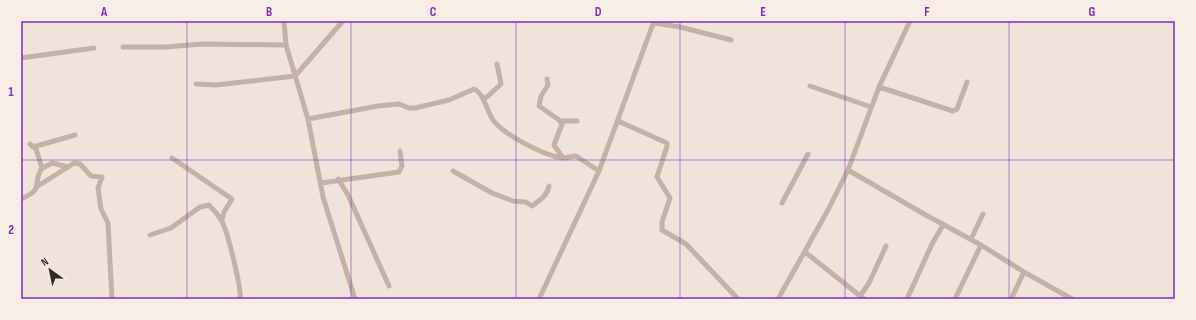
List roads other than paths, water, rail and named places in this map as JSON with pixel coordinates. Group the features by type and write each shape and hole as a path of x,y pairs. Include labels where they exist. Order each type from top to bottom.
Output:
{"street":[{"path":"284,21 286,45 308,119 321,183 330,218 355,299"},
{"path":"196,84 216,85 295,76 343,21"},
{"path":"778,299 805,252 848,170 879,87 910,21"},
{"path":"539,299 599,171 618,121 629,86 654,22 731,40"},
{"path":"123,47 165,47 203,44 286,45"},
{"path":"21,58 94,48"},
{"path":"482,98 497,90 501,84 497,64"},
{"path":"547,79 548,85 541,96 539,106 560,121 577,121"},
{"path":"879,87 953,111 957,109 967,82"},
{"path":"810,86 871,107"},
{"path":"308,119 378,106 399,104 409,108 415,108 443,102 474,89 477,90 493,119 501,128 547,154 563,158 576,156 599,171"},
{"path":"547,154 554,145 561,128 562,124 560,121"},
{"path":"618,121 667,143 657,177 670,198 662,222 662,230 686,244 738,299"},
{"path":"41,169 36,149 32,146 75,136"},
{"path":"554,145 563,158"},
{"path":"321,183 338,179 399,172 402,166 400,151"},
{"path":"782,203 808,154"},
{"path":"172,158 232,200 224,212 222,220"},
{"path":"38,186 37,175 41,169 52,163 68,166"},
{"path":"21,200 35,192 38,186 74,163 80,164 92,176 102,177 98,188 101,209 108,222 112,299"},
{"path":"848,170 981,245 1024,272 1072,299"},
{"path":"453,171 492,194 514,201 526,202 532,206 543,198 548,192 549,186"},
{"path":"338,179 348,195 389,286"},
{"path":"150,235 171,228 205,205 209,205 222,220 241,294 240,299"},
{"path":"971,240 983,214"},
{"path":"908,299 932,244 943,224"},
{"path":"955,299 981,245"},
{"path":"805,252 862,297 886,246"},
{"path":"1011,299 1024,272"}]}
